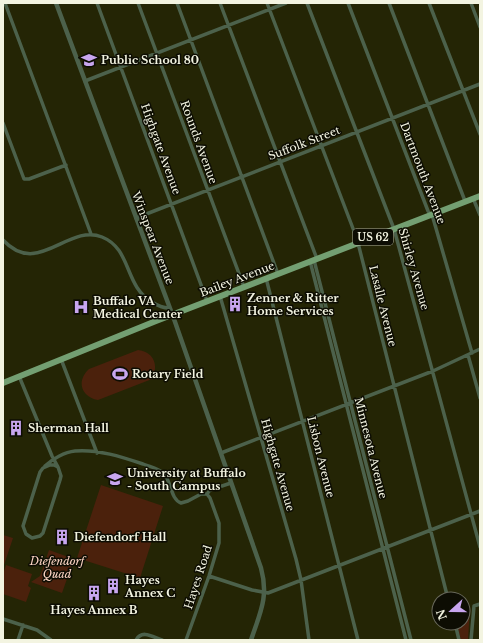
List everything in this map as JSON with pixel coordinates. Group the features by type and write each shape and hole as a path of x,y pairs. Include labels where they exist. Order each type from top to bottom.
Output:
{"main road":[{"name":"Bailey Avenue","path":"3,383 207,301 480,196"}],"street":[{"path":"5,3 91,234"},
{"name":"Winspear Avenue","path":"56,3 172,315 261,568 265,593 263,606 251,640"},
{"name":"Highgate Avenue","path":"97,3 207,301"},
{"name":"Rounds Avenue","path":"138,3 244,287"},
{"path":"177,3 278,274"},
{"name":"Minnesota Avenue","path":"220,3 280,162 314,260 333,332 348,404"},
{"name":"Lasalle Avenue","path":"267,3 358,243 446,591"},
{"path":"85,81 286,3"},
{"name":"Shirley Avenue","path":"307,3 394,229 480,547"},
{"name":"Dartmouth Avenue","path":"348,3 428,211 433,218 470,354 480,398"},
{"path":"389,3 465,202"},
{"path":"429,3 480,134"},
{"path":"471,3 480,27"},
{"name":"Suffolk Street","path":"136,218 480,84"},
{"path":"3,122 24,179 29,179 66,166"},
{"path":"473,198 480,215"},
{"path":"3,240 11,248 19,252 36,254 75,238 91,234 96,235 108,240 116,246 122,255 134,284 144,296 161,307 169,308"},
{"name":"Minnesota Avenue","path":"314,260 328,333 410,640"},
{"name":"Lisbon Avenue","path":"266,278 358,640"},
{"name":"Highgate Avenue","path":"220,296 301,580 309,640"},
{"path":"328,333 333,332"},
{"path":"220,453 433,371 480,350"},
{"path":"61,359 97,453"},
{"path":"19,376 53,459 61,476 43,533 40,536 32,538 26,534 23,526 40,472 53,459 73,452 119,456 160,471 168,478 175,499 179,503 183,503 201,494 206,494 210,490 231,483"},
{"path":"45,466 54,465 58,467"},
{"name":"Hayes Road","path":"186,640 218,547 220,532 210,498 206,494"},
{"path":"209,576 265,593 480,511"},
{"path":"471,640 474,606 480,604"},
{"name":"Minnesota Avenue","path":"403,618 406,640"},
{"path":"3,619 40,632 51,640"},
{"path":"18,640 23,626"},
{"path":"136,640 139,636 145,634 162,640"}],"green space":[{"name":"Rotary Field","path":"138,350 148,353 154,360 155,369 152,379 98,400 88,396 84,392 82,388 83,378 89,369"},
{"path":"101,485 163,506 140,578 77,558"},
{"path":"3,535 13,538 3,568"},
{"name":"Diefendorf Quad","path":"49,550 74,559 62,593 31,582 40,576"},
{"path":"6,565 32,574 28,586 31,588 26,602 3,594 3,574"},
{"path":"458,631 469,631 468,640 461,640"}],"place":[{"name":"Public School 80","path":"89,60"},
{"name":"Zenner & Ritter Home Services","path":"235,304"},
{"name":"Buffalo VA Medical Center","path":"81,307"},
{"name":"Rotary Field","path":"120,374"},
{"name":"Sherman Hall","path":"16,428"},
{"name":"University at Buffalo - South Campus","path":"115,479"},
{"name":"Diefendorf Hall","path":"62,537"},
{"name":"Hayes Annex C","path":"113,586"},
{"name":"Hayes Annex B","path":"94,593"}]}
